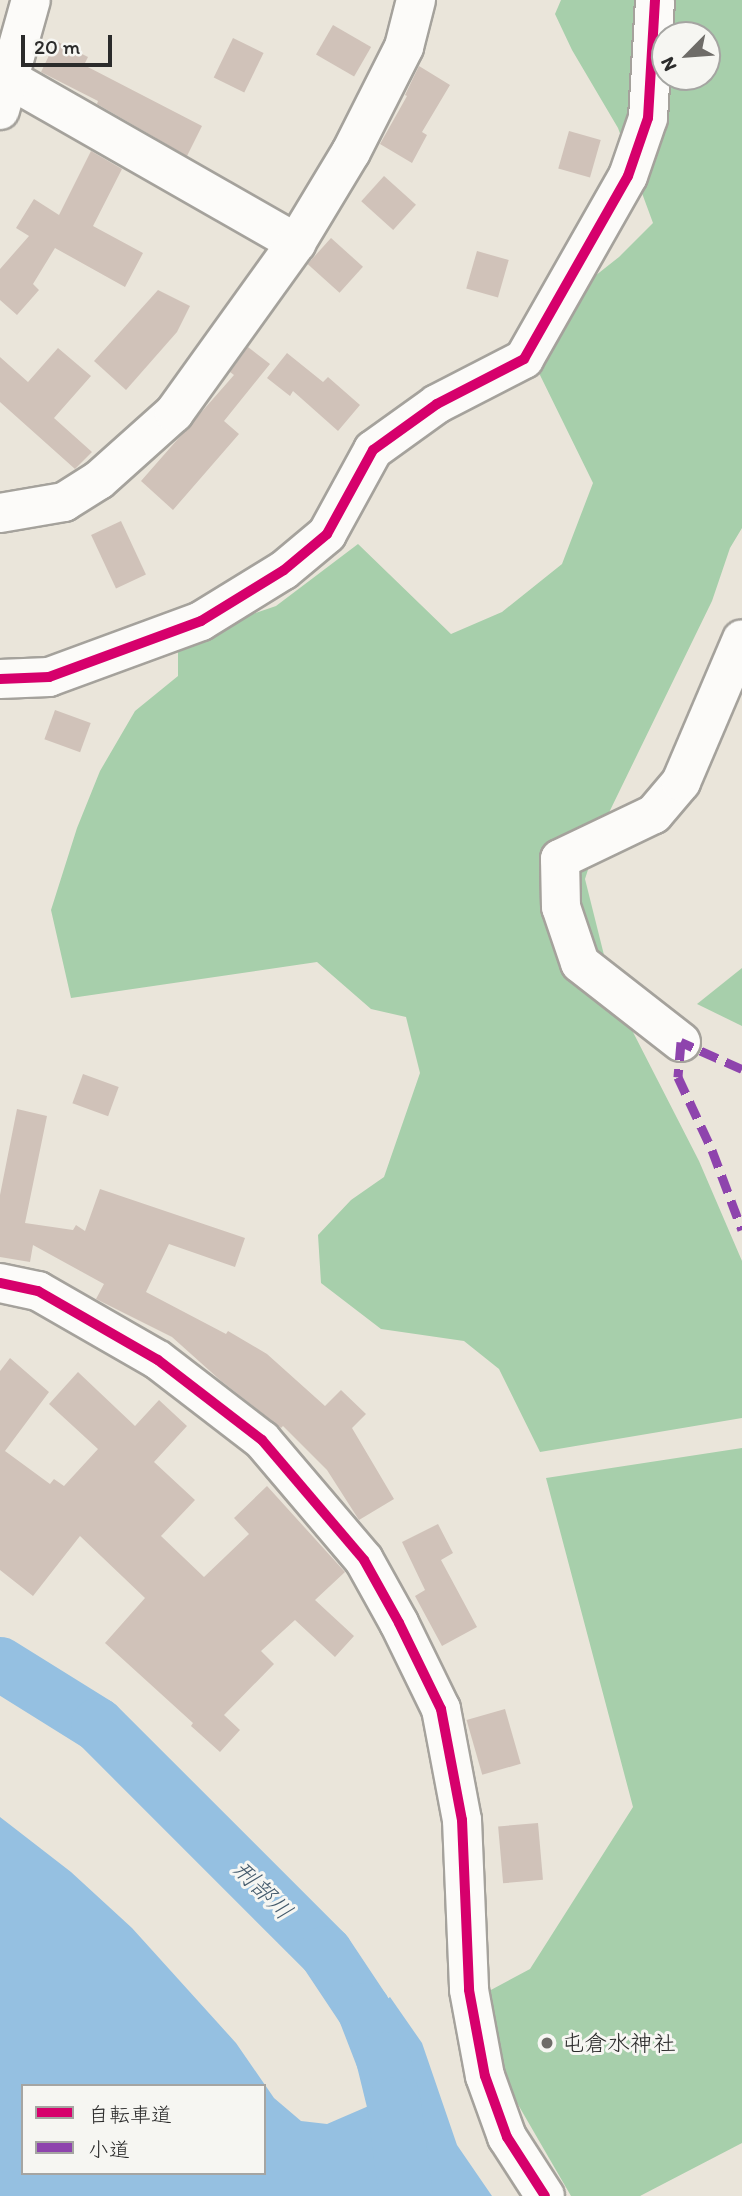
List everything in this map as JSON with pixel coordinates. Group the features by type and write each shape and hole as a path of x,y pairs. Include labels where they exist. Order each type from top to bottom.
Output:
{"street":[{"path":"31,0 4,95 296,243"},
{"path":"0,513 64,502 99,480 174,413 296,243 351,152 404,47 416,0"},
{"path":"0,679 50,677 201,621 284,570 327,534 373,450 437,404 524,359 628,176 648,118 655,0"},
{"path":"681,1042 580,963 561,907 559,859 654,814 681,782 742,639"},
{"path":"0,1283 37,1291 159,1360 262,1440 363,1560 399,1623 441,1709 462,1820 468,1990 485,2076 508,2137 545,2196"}],"green space":[{"path":"561,0 742,0 742,528 730,548 712,601 601,829 585,879 614,995 699,1161 742,1261 742,1418 540,1452 499,1369 464,1341 381,1329 321,1283 318,1235 351,1200 384,1177 420,1073 406,1017 371,1009 317,962 71,998 51,910 77,828 100,771 135,711 178,676 178,639 276,606 358,544 451,634 502,612 562,564 593,483 538,371 581,287 619,257 653,223 618,128 572,50 555,14"},
{"path":"742,968 742,1026 697,1004"},
{"path":"742,1448 742,2143 640,2196 571,2196 461,2006 530,1969 633,1807 546,1478"}],"water":[{"path":"0,1817 71,1872 132,1928 236,2043 264,2084 21,2084 21,2175 266,2175 266,2086 274,2098 301,2121 327,2124 371,2105 377,2082 347,2029 390,1997 422,2043 457,2145 492,2196 0,2196"}],"building":[{"path":"333,25 371,47 354,76 316,54"},
{"path":"233,38 264,53 244,92 214,78"},
{"path":"56,41 88,57 84,65 202,126 187,156 97,104 98,101 41,72"},
{"path":"419,66 450,85 422,132 427,135 412,163 380,144 407,96 405,95"},
{"path":"569,131 601,140 590,178 558,168"},
{"path":"91,151 122,169 93,226 143,253 125,287 55,248 33,284 39,290 17,315 0,300 0,269 29,236 16,228 34,199 59,215"},
{"path":"384,176 416,205 393,230 361,201"},
{"path":"331,238 363,267 340,293 308,264"},
{"path":"477,251 509,260 498,298 466,288"},
{"path":"158,290 190,306 177,332 126,390 94,361"},
{"path":"248,347 270,364 224,421 239,434 173,510 141,481 234,375 230,372"},
{"path":"58,348 91,376 54,418 92,452 75,469 0,402 0,357 28,382"},
{"path":"287,353 323,382 328,377 360,405 338,431 293,391 290,396 267,378"},
{"path":"121,521 146,574 116,588 91,535"},
{"path":"55,710 91,723 80,752 44,739"},
{"path":"83,1074 119,1087 108,1116 72,1103"},
{"path":"17,1109 47,1116 25,1223 73,1230 76,1225 85,1231 100,1189 245,1238 235,1267 169,1244 146,1292 226,1334 228,1331 267,1354 325,1406 341,1390 366,1414 352,1428 394,1499 359,1520 327,1470 283,1426 281,1428 220,1380 172,1337 96,1299 104,1284 33,1245 30,1262 0,1257 0,1195"},
{"path":"10,1358 49,1392 5,1451 50,1484 54,1479 64,1486 98,1449 49,1404 78,1372 135,1426 159,1400 187,1426 154,1462 195,1500 161,1536 204,1577 249,1534 234,1518 267,1486 345,1572 315,1600 354,1636 335,1657 295,1620 261,1651 274,1664 224,1715 240,1730 220,1752 191,1726 193,1723 105,1643 145,1598 80,1536 33,1596 0,1570 0,1371"},
{"path":"438,1524 453,1553 441,1560 477,1627 442,1646 415,1596 425,1590 402,1542"},
{"path":"505,1709 521,1764 482,1775 467,1720"},
{"path":"538,1823 543,1880 503,1883 498,1826"}],"waterway":[{"name":"刑部川","path":"0,1664 98,1725 326,1953 364,2010 383,2059 394,2104 406,2196"}],"marked path":[{"path":"742,1069 681,1042 678,1077 712,1150 742,1230"}],"cycle path":[{"path":"0,679 49,677 201,621 284,570 327,534 373,450 437,404 524,359 628,176 648,118 655,0"},
{"path":"0,1283 38,1291 158,1360 262,1440 364,1560 399,1623 441,1709 462,1820 469,1990 485,2076 507,2137 545,2196"}],"place":[{"name":"屯倉水神社","path":"547,2043"}]}
